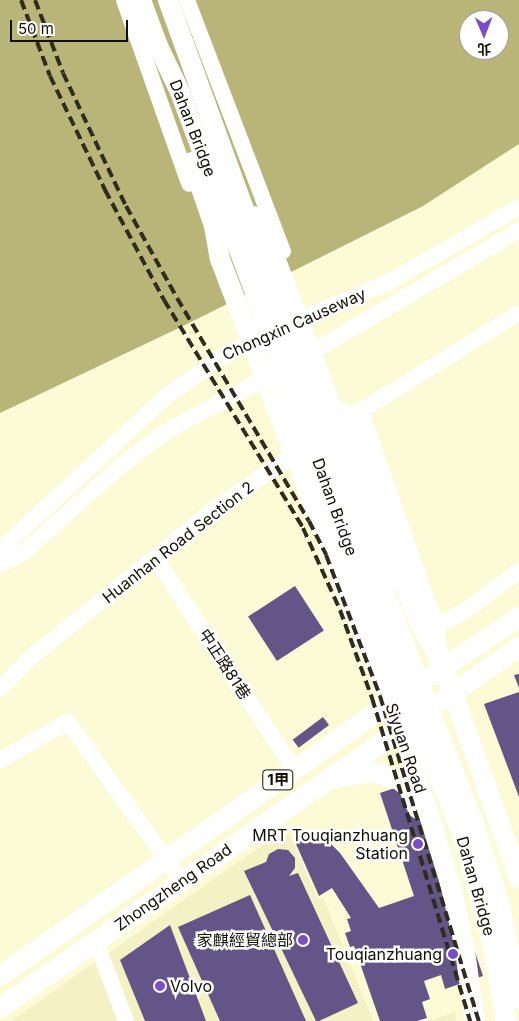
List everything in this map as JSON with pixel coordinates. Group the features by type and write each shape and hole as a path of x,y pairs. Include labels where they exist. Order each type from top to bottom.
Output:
{"main road":[{"name":"Dahan Bridge","path":"141,0 158,46 180,92 358,568 460,828 490,932 506,1021"},
{"name":"Dahan Bridge","path":"168,0 242,200 253,239 362,535 474,824 500,902 519,999"},
{"path":"158,46 170,97 214,226 220,259 362,633 391,701"},
{"path":"242,200 268,239 395,575 406,588 416,616 444,668 513,858 519,880"},
{"name":"Zhongzheng Road","path":"0,976 164,858 391,701 519,617"},
{"name":"Zhongzheng Road","path":"0,1008 519,647"},
{"name":"Siyuan Road","path":"391,701 402,728 450,883 454,909 464,944 475,1021"},
{"path":"324,781 358,772 373,772 408,787 454,909"},
{"path":"433,829 492,801"},
{"path":"450,883 513,858"}],"street":[{"path":"124,0 205,230 220,259"},
{"path":"187,0 406,573 406,588"},
{"name":"Chongxin Causeway","path":"0,550 168,394 204,367 246,344 389,282 519,207"},
{"name":"Chongxin Causeway","path":"0,564 23,553 123,464 168,431 352,331 519,230"},
{"name":"Huanhan Road Section 2","path":"0,689 28,660 156,559 216,508 360,409 519,312"},
{"path":"360,409 436,626 444,668"},
{"name":"Siyuan Road","path":"287,459 364,651 391,701"},
{"name":"中正路81巷","path":"156,559 294,769"},
{"path":"436,626 462,613 519,571"},
{"path":"0,760 68,722 182,881"},
{"path":"96,942 126,1021"}],"shaded area":[{"path":"0,0 519,0 519,144 423,206 183,326 0,413"},
{"path":"287,828 318,899 323,897 373,1021 11,1021"},
{"path":"455,1012 456,1021 429,1021"}],"building":[{"path":"295,586 324,630 277,661 248,616"},
{"path":"519,674 519,688 514,675"},
{"path":"519,692 519,797 484,704"},
{"path":"323,717 329,725 299,748 293,740"},
{"path":"418,780 483,976 445,989 441,975 424,981 430,999 422,1002 427,1018 417,1021 380,1021 354,946 350,947 345,933 351,931 347,919 351,918 332,888 319,896 296,844 310,833 315,839 322,835 340,853 379,908 414,896 380,793"},
{"name":"家麒經貿總部","path":"278,849 288,850 295,858 295,868 289,876 298,873 358,1003 319,1021 316,1021 244,871 266,862 269,854"},
{"path":"250,895 306,1021 220,1021 178,927"},
{"path":"170,925 206,1021 145,1021 120,960"}],"railway":[{"path":"21,0 50,76 105,190 164,300 303,528 340,610 372,698 470,1021"},
{"path":"35,0 63,73 126,206 177,298 309,521 326,555 380,696 479,1021"}],"place":[{"name":"MRT Touqianzhuang Station","path":"418,844"},
{"name":"家麒經貿總部","path":"303,940"},
{"name":"Touqianzhuang","path":"453,954"},
{"name":"Volvo","path":"160,986"}]}
